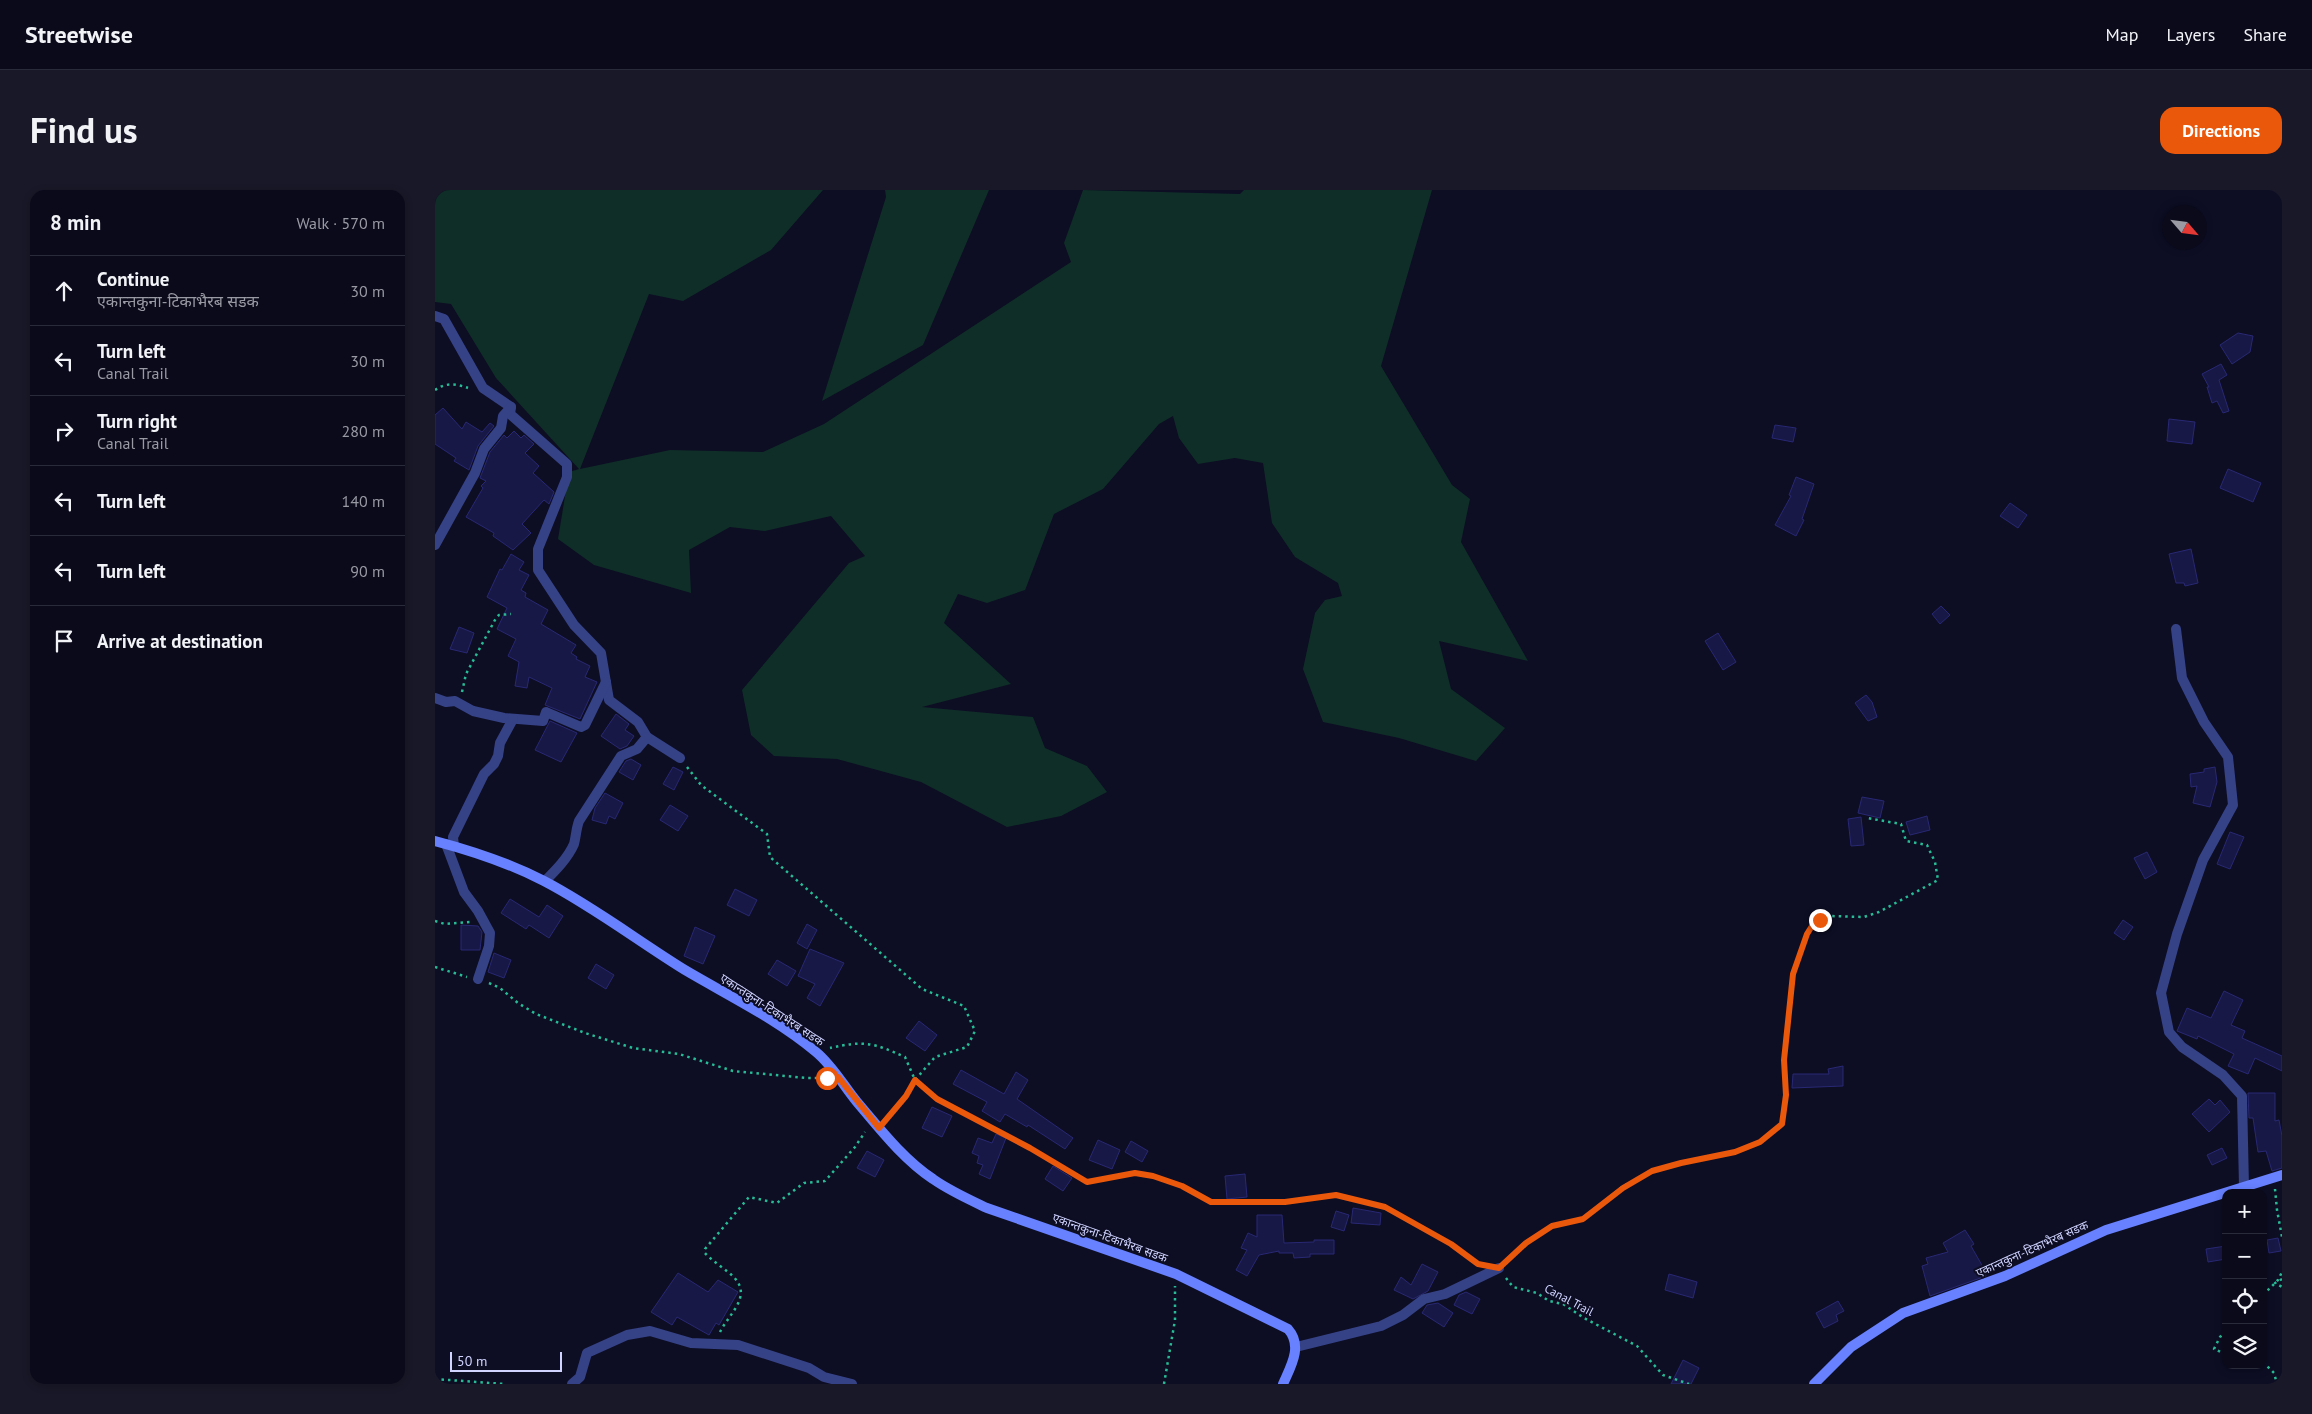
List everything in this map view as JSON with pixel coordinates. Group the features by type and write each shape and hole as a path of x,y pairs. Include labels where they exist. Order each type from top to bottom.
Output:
{"main road":[{"name":"एकान्तकुना-टिकाभैरब सडक","path":"435,841 485,855 545,881 816,1052 902,1153 932,1179 957,1194 987,1208 1175,1274 1288,1329 1293,1334 1296,1347"},
{"name":"एकान्तकुना-टिकाभैरब सडक","path":"1814,1384 1851,1347 1903,1313 2005,1276 2106,1230 2278,1177"},
{"path":"1283,1384 1296,1347"}],"street":[{"path":"435,316 444,319 483,388 511,407"},
{"path":"435,546 469,480 475,473 483,449 501,428 503,416 511,407"},
{"path":"511,407 511,414 567,464 567,478 538,549 538,570 574,625 601,653 609,700 638,722 647,737 681,758"},
{"path":"2176,629 2182,678 2204,722 2228,757 2233,805 2203,860 2177,934 2161,993 2169,1032 2182,1047 2223,1076 2242,1096 2243,1187"},
{"path":"435,698 459,703 473,711 513,719 540,722 543,721 546,712 581,728 585,725 606,682"},
{"path":"478,979 489,946 490,933 464,892 450,845 484,774 494,764 498,756 499,743 513,719"},
{"path":"545,881 557,869 574,844 574,835 579,821 621,756 637,750 647,737"},
{"path":"1296,1347 1335,1339 1381,1326 1403,1315 1424,1298 1445,1294 1499,1268"},
{"path":"572,1384 580,1377 587,1353 627,1335 650,1332 691,1343 738,1345 809,1368 824,1377 852,1384"}],"path":[{"path":"435,390 441,386 459,384 466,388 483,388"},
{"path":"459,703 466,674 496,618 499,615 511,614"},
{"path":"681,758 701,785 767,834 770,857 832,909 921,989 964,1006 975,1031 967,1047 935,1057 879,1128 868,1129 825,1181 804,1183 777,1203 749,1197 705,1249 705,1253 714,1262 734,1277 741,1286 742,1291 742,1296 735,1310 724,1323 713,1345"},
{"path":"816,1052 858,1042 881,1046 905,1057 915,1080 937,1099 1030,1148 1087,1182 1135,1173 1153,1176 1182,1186 1211,1202 1285,1202 1336,1195 1385,1207 1451,1244 1478,1264 1499,1268 1526,1243 1552,1226 1583,1219 1623,1188 1652,1171 1735,1152 1760,1142 1782,1124 1786,1095 1784,1060 1793,974 1807,934 1812,926 1829,916 1864,917 1884,909 1938,880 1935,862 1927,845 1906,841 1901,824 1867,818"},
{"path":"435,921 452,924 483,920"},
{"path":"435,967 478,979 500,988 518,1003 536,1014 585,1033 633,1048 679,1054 733,1071 806,1078 838,1077"},
{"path":"2278,1177 2277,1210 2282,1237"},
{"name":"Canal Trail","path":"1499,1268 1513,1287 1537,1293 1549,1300 1563,1304 1584,1318 1637,1346 1663,1375 1689,1384"},
{"path":"2267,1291 2282,1272"},
{"path":"1164,1384 1175,1320 1175,1274"},
{"path":"2275,1283 2282,1279"},
{"path":"2275,1283 2282,1286"},
{"path":"2222,1335 2214,1349 2222,1352"},
{"path":"2267,1366 2274,1373 2277,1384"},
{"path":"435,1379 505,1384"}],"green space":[{"path":"435,190 823,190 771,250 683,301 649,294 580,469 670,450 763,452 824,424 1071,262 1064,243 1083,190 1240,194 1244,190 1432,190 1381,366 1452,485 1470,499 1461,542 1528,661 1439,641 1451,689 1505,728 1476,761 1399,738 1323,722 1303,669 1315,613 1325,600 1342,596 1338,583 1295,557 1272,523 1263,463 1235,458 1198,464 1179,438 1173,416 1159,424 1103,489 1054,514 1024,593 1025,590 987,603 958,594 944,623 1011,684 922,707 1033,717 1045,748 1087,766 1107,792 1061,816 1007,827 921,782 837,759 774,756 751,735 742,690 849,563 865,556 831,516 765,531 730,527 689,550 691,593 594,565 558,539 569,472 579,469 496,378 451,304 435,302"},
{"path":"885,190 989,190 923,345 822,401 886,197"}],"building":[{"path":"2238,333 2253,336 2250,352 2232,364 2220,345"},
{"path":"2221,364 2227,375 2219,380 2229,411 2223,413 2217,401 2212,403 2207,387 2209,387 2202,374"},
{"path":"443,408 462,429 466,422 482,432 490,423 494,426 478,446 469,470 454,461 456,458 435,444 435,415"},
{"path":"2169,419 2195,422 2192,444 2167,441"},
{"path":"1775,425 1796,428 1793,442 1772,438"},
{"path":"514,431 521,438 524,435 534,444 525,453 539,466 533,473 554,492 549,504 544,500 522,524 531,533 513,550 493,536 494,533 466,517 483,488 481,486 486,481 480,478 490,452 504,435 507,438"},
{"path":"2228,469 2261,483 2253,502 2220,488"},
{"path":"1796,477 1814,484 1802,519 1804,520 1796,536 1775,525 1791,496 1789,495"},
{"path":"2010,503 2027,515 2018,528 2000,516"},
{"path":"2191,549 2198,583 2185,586 2184,583 2176,583 2169,554"},
{"path":"511,554 524,562 519,570 529,575 521,590 526,593 525,597 548,610 541,624 576,645 571,653 577,657 576,659 590,666 585,677 597,682 580,719 545,705 552,688 529,677 527,688 515,686 519,662 508,656 516,639 497,629 507,608 487,597 500,569 502,570"},
{"path":"1941,606 1950,615 1940,624 1932,614"},
{"path":"459,627 474,633 467,653 450,649"},
{"path":"1718,633 1736,662 1723,670 1705,641"},
{"path":"1866,695 1872,702 1877,717 1868,721 1855,703"},
{"path":"616,714 629,724 625,730 634,736 627,746 620,749 601,736"},
{"path":"550,721 577,733 561,762 535,750"},
{"path":"631,759 641,765 633,780 619,772 626,761"},
{"path":"673,767 683,772 674,790 663,784"},
{"path":"2215,767 2217,782 2210,807 2193,803 2197,786 2191,787 2190,774 2204,772 2204,769"},
{"path":"605,793 623,803 615,819 609,816 606,824 592,820 595,808"},
{"path":"1862,797 1884,801 1880,818 1858,813"},
{"path":"670,805 688,816 678,831 660,820"},
{"path":"1927,816 1930,830 1910,835 1906,822"},
{"path":"1861,817 1864,845 1851,846 1848,819"},
{"path":"2230,832 2244,837 2230,869 2217,864"},
{"path":"2147,852 2157,872 2145,879 2134,858"},
{"path":"735,889 757,900 749,916 727,905"},
{"path":"510,899 539,917 547,905 563,916 549,938 529,925 526,929 501,913"},
{"path":"2123,920 2133,927 2124,940 2114,933"},
{"path":"807,924 817,930 807,949 797,943"},
{"path":"461,925 478,926 482,932 480,950 461,950"},
{"path":"695,927 715,936 703,964 684,956"},
{"path":"810,949 844,963 820,1006 807,998 815,984 798,976"},
{"path":"494,953 511,960 504,978 488,972"},
{"path":"777,960 796,971 787,986 768,974"},
{"path":"596,964 614,975 606,989 588,978"},
{"path":"2224,991 2243,1000 2231,1025 2245,1031 2242,1038 2282,1056 2282,1071 2255,1058 2248,1074 2228,1066 2234,1054 2198,1036 2197,1039 2177,1031 2187,1008 2211,1018"},
{"path":"919,1021 937,1035 925,1051 906,1038"},
{"path":"1843,1066 1843,1086 1792,1088 1793,1074 1829,1074 1828,1069"},
{"path":"961,1070 1004,1094 1016,1072 1028,1080 1017,1099 1073,1138 1065,1149 1028,1125 1027,1127 1005,1114 1000,1122 982,1111 987,1102 953,1084"},
{"path":"2248,1093 2275,1093 2275,1121 2279,1120 2282,1136 2282,1168 2272,1171 2266,1151 2258,1152 2253,1118 2249,1118"},
{"path":"2209,1099 2215,1105 2220,1100 2230,1112 2209,1132 2192,1114"},
{"path":"932,1107 952,1116 942,1137 922,1128"},
{"path":"996,1134 1006,1138 990,1179 979,1174 983,1165 977,1163 979,1156 972,1153 978,1138 992,1143"},
{"path":"1098,1140 1120,1150 1112,1169 1089,1160"},
{"path":"1131,1141 1148,1151 1142,1162 1125,1152"},
{"path":"2222,1148 2227,1158 2212,1165 2207,1155"},
{"path":"867,1151 884,1160 875,1177 857,1168"},
{"path":"1053,1166 1072,1178 1063,1191 1045,1179"},
{"path":"1245,1174 1247,1197 1227,1199 1225,1176"},
{"path":"1353,1208 1381,1213 1380,1225 1351,1223"},
{"path":"1336,1211 1349,1215 1344,1231 1331,1227"},
{"path":"1257,1215 1282,1215 1284,1243 1334,1240 1334,1254 1310,1254 1310,1257 1294,1258 1293,1253 1279,1253 1279,1251 1259,1255 1247,1276 1236,1270 1247,1250 1241,1248 1248,1233 1257,1237"},
{"path":"1965,1230 1974,1244 1971,1246 1986,1276 1930,1296 1922,1266 1928,1264 1926,1258 1948,1252 1943,1243"},
{"path":"2278,1238 2281,1251 2269,1253 2267,1240"},
{"path":"2222,1247 2222,1260 2208,1262 2206,1249"},
{"path":"1422,1264 1438,1272 1428,1291 1413,1299 1394,1290 1401,1277 1411,1285"},
{"path":"678,1273 708,1292 718,1280 738,1292 719,1325 716,1323 709,1335 677,1317 672,1325 651,1312"},
{"path":"1669,1274 1697,1282 1693,1298 1665,1290"},
{"path":"1466,1292 1480,1299 1472,1314 1454,1305 1459,1295"},
{"path":"1838,1301 1844,1311 1836,1315 1838,1321 1824,1328 1816,1313"},
{"path":"1438,1303 1453,1313 1444,1327 1422,1313 1427,1305"},
{"path":"1683,1360 1699,1368 1691,1384 1671,1384"}],"route":[{"path":"827,1078 838,1077 879,1128 906,1096 915,1080 937,1099 1030,1148 1087,1182 1135,1173 1153,1176 1182,1186 1211,1202 1285,1202 1336,1195 1385,1207 1451,1244 1478,1264 1499,1268 1526,1243 1552,1226 1583,1219 1623,1188 1652,1171 1735,1152 1760,1142 1782,1124 1786,1095 1784,1060 1793,974 1798,954 1807,934 1812,926 1820,920"}]}
